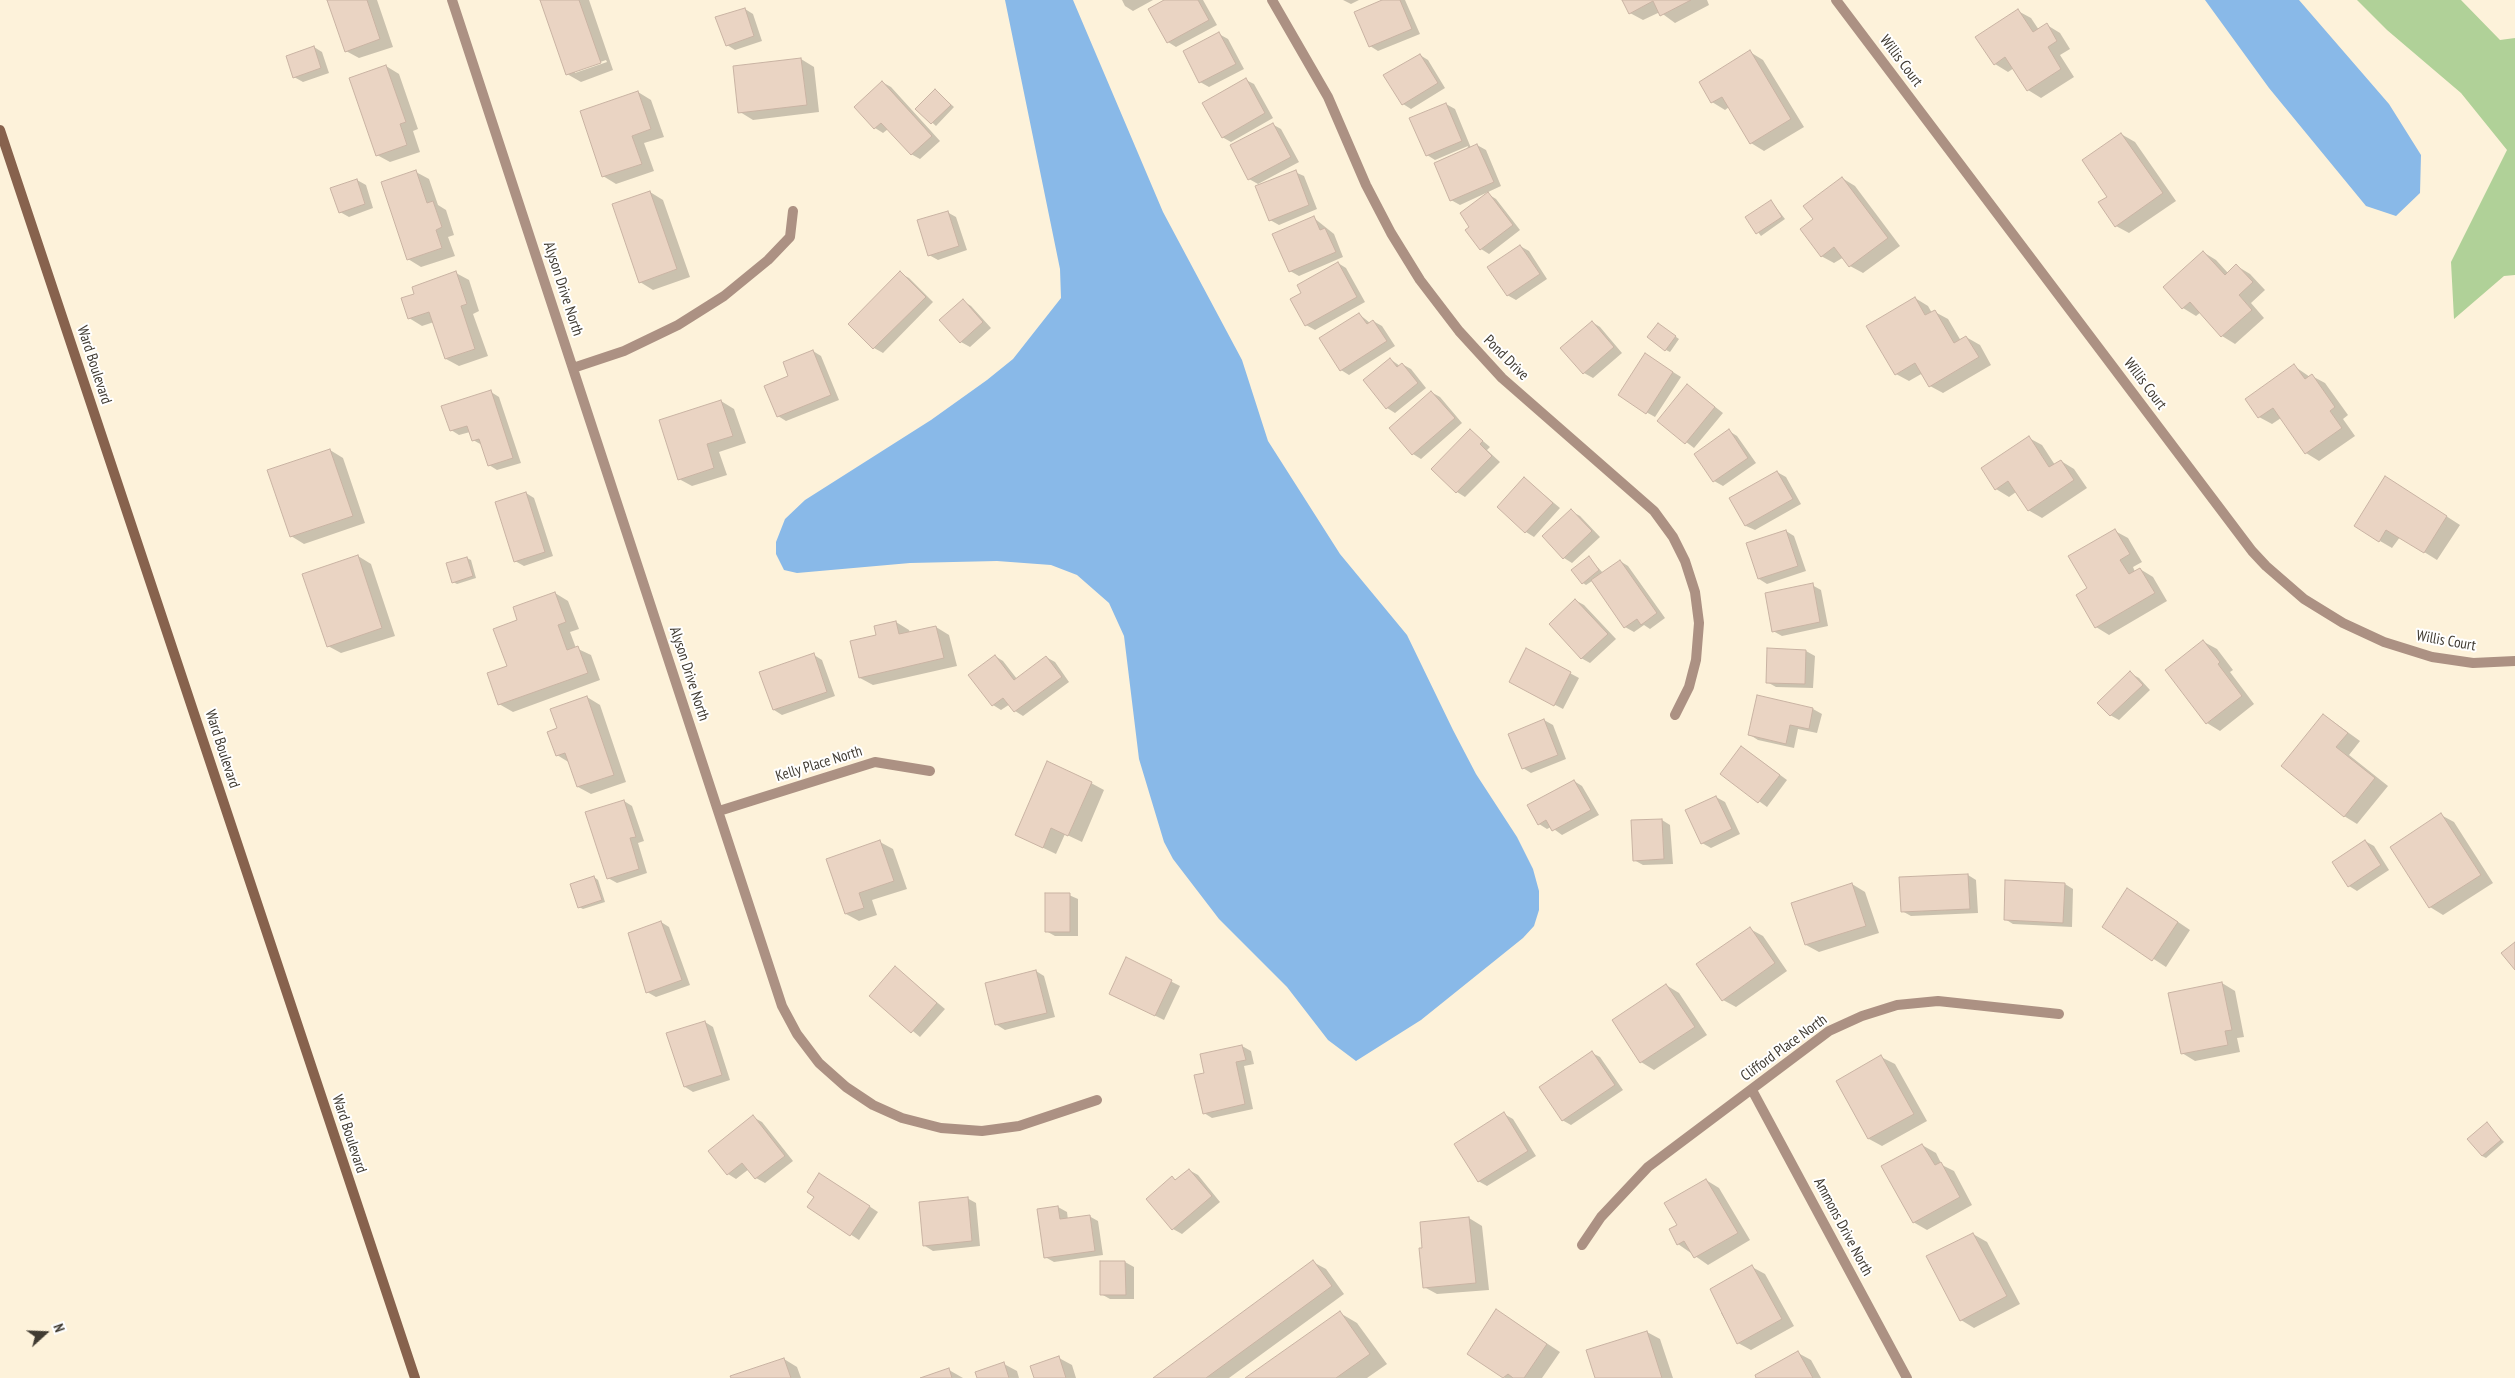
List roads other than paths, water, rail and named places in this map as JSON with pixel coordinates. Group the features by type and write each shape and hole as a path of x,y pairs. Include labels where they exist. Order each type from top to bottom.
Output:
{"main road":[{"name":"Ward Boulevard","path":"0,130 415,1378"}],"street":[{"name":"Alyson Drive North","path":"452,0 782,1006 797,1034 819,1063 846,1087 873,1105 902,1118 941,1128 982,1131 1019,1126 1097,1100"},
{"name":"Pond Drive","path":"1272,0 1328,97 1366,185 1391,233 1420,280 1459,331 1502,378 1654,511 1672,537 1685,561 1695,592 1699,623 1690,687 1675,715"},
{"name":"Willis Court","path":"1836,0 2246,543 2266,566 2312,604 2343,623 2384,642 2432,657 2473,663 2515,662"},
{"path":"573,368 624,351 678,325 724,296 768,260 790,236 793,211"},
{"name":"Kelly Place North","path":"718,811 875,762 930,771"},
{"name":"Clifford Place North","path":"1582,1245 1601,1217 1648,1167 1829,1031 1862,1016 1897,1005 1938,1001 2059,1014"},
{"name":"Ammons Drive North","path":"1752,1090 1907,1378"}],"water":[{"path":"1005,0 1073,0 1163,212 1242,360 1268,441 1340,554 1407,635 1476,774 1517,837 1533,869 1539,891 1539,910 1534,926 1523,938 1421,1020 1356,1061 1328,1040 1287,987 1219,919 1173,859 1164,842 1139,759 1124,636 1109,603 1077,575 1051,565 997,561 910,563 797,573 784,570 776,554 776,542 785,519 805,500 931,420 987,380 1013,359 1061,298 1060,269"},
{"path":"2205,0 2299,0 2389,104 2421,155 2420,193 2396,216 2366,206 2269,88"}]}
